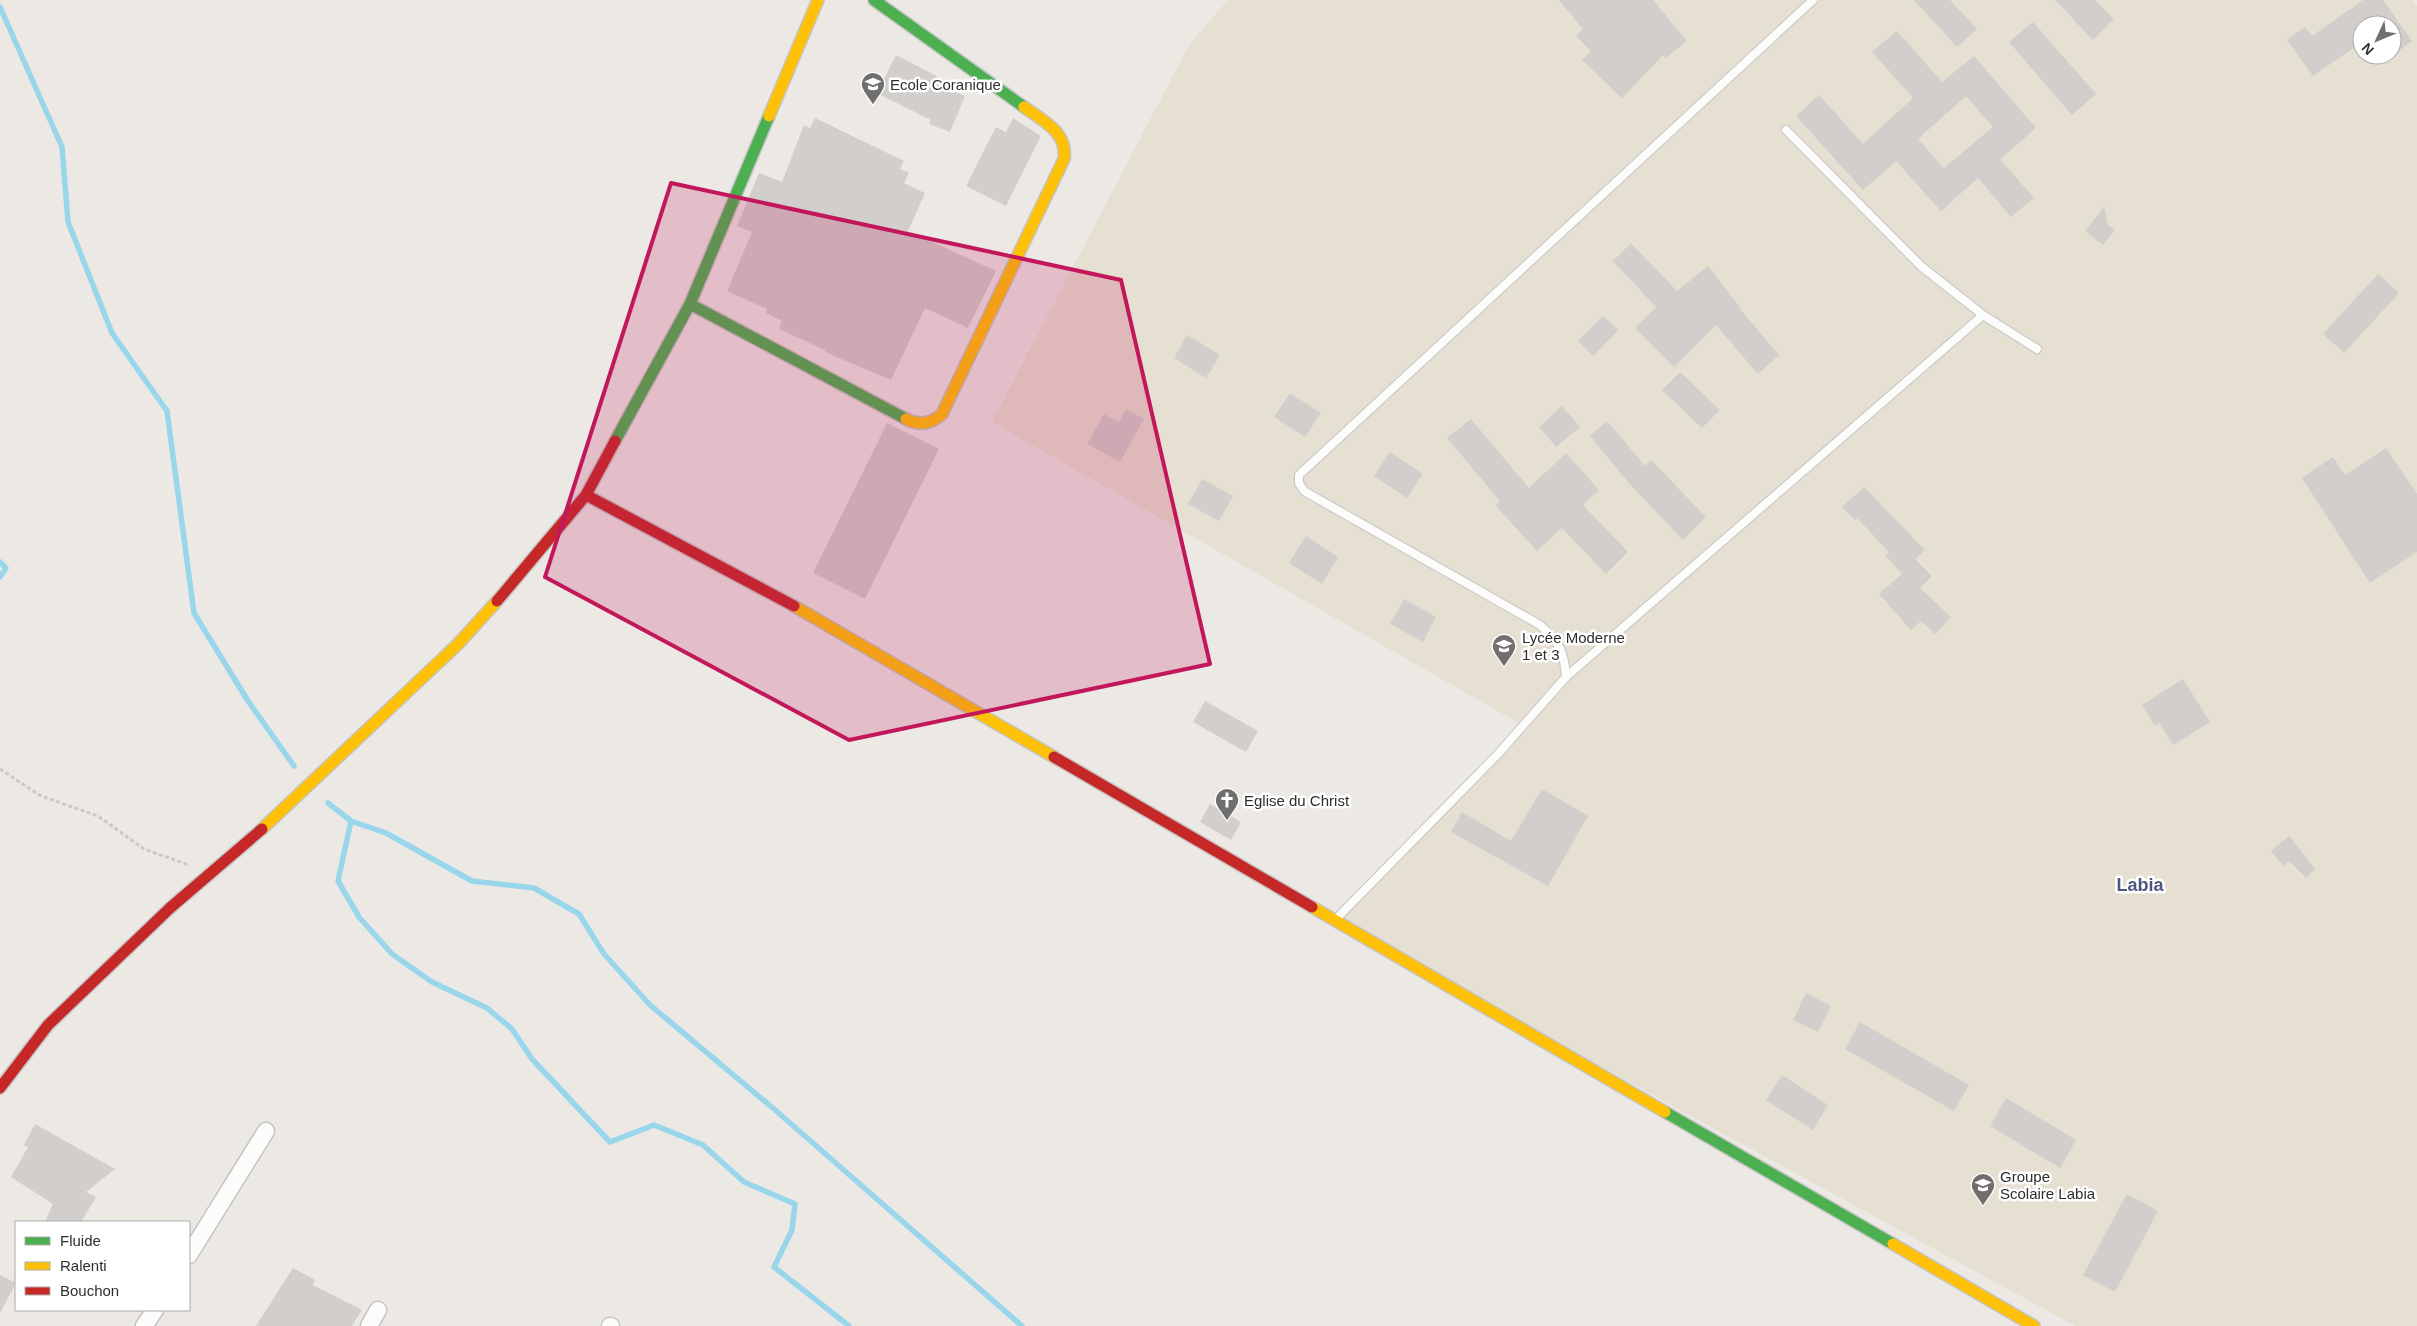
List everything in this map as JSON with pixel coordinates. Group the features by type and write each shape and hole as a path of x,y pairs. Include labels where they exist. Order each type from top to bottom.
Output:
{"street":[{"path":"1,1084 48,1025 170,908 305,789 458,644 523,573 586,495 690,304 818,0"},
{"path":"690,304 912,422 925,424 935,422 942,414 1064,159 1065,142 1060,134 1050,126 874,0"},
{"path":"586,495 768,592 2034,1326"},
{"path":"190,1253 266,1132"},
{"path":"369,1326 378,1310"},
{"path":"144,1326 154,1311"}],"lane":[{"path":"1566,677 1564,658 1557,641 1540,625 1304,491 1299,483 1299,475 1813,0"},
{"path":"1786,130 1922,267 1983,315 2036,349"},
{"path":"1334,921 1498,754 1566,677 1983,315"}],"path":[{"path":"0,769 41,796 98,816 144,849 210,873"}],"highlighted area":[{"path":"671,183 1121,280 1210,664 849,740 545,577"}],"shaded area":[{"path":"1228,0 2413,0 2417,6 2417,1326 2075,1326 1334,921 1524,726 992,422 1189,45"}],"building":[{"path":"1559,0 1653,0 1687,41 1666,58 1663,55 1622,98 1582,60 1591,51 1576,36 1583,29"},
{"path":"1914,0 1950,0 1977,29 1957,47"},
{"path":"2055,0 2095,0 2114,19 2093,40"},
{"path":"2363,0 2383,0 2394,15 2352,15 2352,49 2313,76 2287,40 2305,27 2312,36"},
{"path":"2033,22 2096,94 2072,115 2009,42"},
{"path":"2402,27 2412,41 2402,48"},
{"path":"1897,31 1942,82 1974,56 2036,128 2000,159 2034,198 2011,217 1978,178 1941,211 1896,161 1863,190 1796,116 1819,95 1863,144 1913,98 1872,52","holes":["1966,96 1993,127 1944,168 1918,139"]},
{"path":"896,55 946,81 943,87 965,96 950,132 929,124 931,120 877,93"},
{"path":"815,118 904,161 900,169 909,173 904,183 925,193 908,231 996,271 968,328 925,308 891,380 825,352 825,350 779,329 782,321 766,313 767,309 727,291 752,232 737,226 759,173 782,182 804,125 810,128"},
{"path":"1013,118 1041,136 1006,206 966,186 996,127 1006,132"},
{"path":"2104,207 2108,225 2115,230 2103,245 2085,231"},
{"path":"1631,243 1677,291 1708,266 1739,308 1779,355 1758,374 1716,325 1674,367 1635,328 1656,307 1613,261"},
{"path":"2378,274 2399,293 2344,353 2323,334"},
{"path":"1603,316 1618,330 1593,356 1578,341"},
{"path":"1187,335 1220,355 1206,378 1174,358"},
{"path":"1680,372 1720,410 1702,428 1662,390"},
{"path":"1290,393 1321,413 1305,437 1274,417"},
{"path":"1562,406 1580,427 1556,447 1539,427"},
{"path":"1126,409 1144,419 1120,462 1087,444 1104,414 1119,422"},
{"path":"1471,419 1529,488 1566,453 1599,490 1583,505 1628,552 1606,574 1562,528 1537,551 1496,506 1500,501 1447,438"},
{"path":"1607,421 1645,466 1651,460 1706,517 1683,540 1628,482 1590,436"},
{"path":"887,423 939,449 865,599 813,573"},
{"path":"2386,448 2417,494 2417,552 2370,583 2302,478 2333,457 2345,475"},
{"path":"1390,452 1423,474 1407,498 1374,476"},
{"path":"1202,479 1233,496 1219,521 1188,504"},
{"path":"1864,487 1925,550 1915,559 1932,576 1920,588 1951,617 1935,634 1921,621 1911,630 1879,594 1902,574 1885,555 1889,552 1857,518 1855,520 1842,507"},
{"path":"1306,536 1338,557 1322,584 1289,563"},
{"path":"1404,599 1436,617 1423,642 1390,624"},
{"path":"2183,679 2210,722 2173,745 2159,723 2155,726 2142,705"},
{"path":"1205,701 1258,731 1246,752 1193,722"},
{"path":"1542,789 1588,816 1548,886 1451,832 1462,812 1511,841"},
{"path":"1210,804 1241,822 1231,840 1200,822"},
{"path":"2289,836 2315,869 2306,878 2289,861 2283,866 2271,851"},
{"path":"1806,993 1831,1006 1818,1032 1793,1020"},
{"path":"1860,1022 1969,1085 1954,1111 1845,1049"},
{"path":"1782,1075 1828,1105 1813,1130 1766,1100"},
{"path":"2006,1098 2076,1140 2060,1168 1990,1126"},
{"path":"35,1124 115,1169 86,1192 96,1197 82,1221 45,1221 53,1204 11,1177 28,1147 24,1145"},
{"path":"2127,1194 2158,1211 2115,1292 2083,1275"},
{"path":"293,1268 315,1280 313,1285 362,1310 352,1326 256,1326"},
{"path":"0,1275 15,1282 15,1285 0,1313"}],"waterway":[{"path":"0,7 62,147 68,222 112,333 167,411 194,613 248,701 294,766"},
{"path":"0,562 6,568 0,577"},
{"path":"328,803 351,821 386,833 472,881 534,888 579,914 604,954 650,1005 774,1109 1022,1326"},
{"path":"351,821 338,881 359,917 392,954 432,982 487,1008 512,1029 532,1059 610,1142 654,1125 703,1145 744,1182 795,1204 792,1230 774,1267 849,1326"}],"traffic: fast":[{"path":"874,0 1024,107"},
{"path":"615,441 690,304 769,116"},
{"path":"690,304 906,419"},
{"path":"1665,1112 1893,1244"}],"traffic: slow":[{"path":"769,116 818,0"},
{"path":"906,419 916,423 925,423 934,420 942,414 1064,159 1062,141 1058,134 1046,122 1024,107"},
{"path":"262,829 458,644 497,601"},
{"path":"794,606 1054,757"},
{"path":"1312,907 1665,1112"},
{"path":"1893,1244 2034,1326"}],"traffic: jam":[{"path":"497,601 586,495 615,441"},
{"path":"586,495 794,606"},
{"path":"1054,757 1312,907"},
{"path":"0,1088 48,1025 170,908 262,829"}],"place":[{"name":"Ecole Coranique","path":"873,105"},
{"name":"Lycée Moderne 1 et 3","path":"1504,667"},
{"name":"Eglise du Christ","path":"1227,821"},
{"name":"Groupe Scolaire Labia","path":"1983,1206"}],"district":[{"name":"Labia","path":"2140,885"}]}
